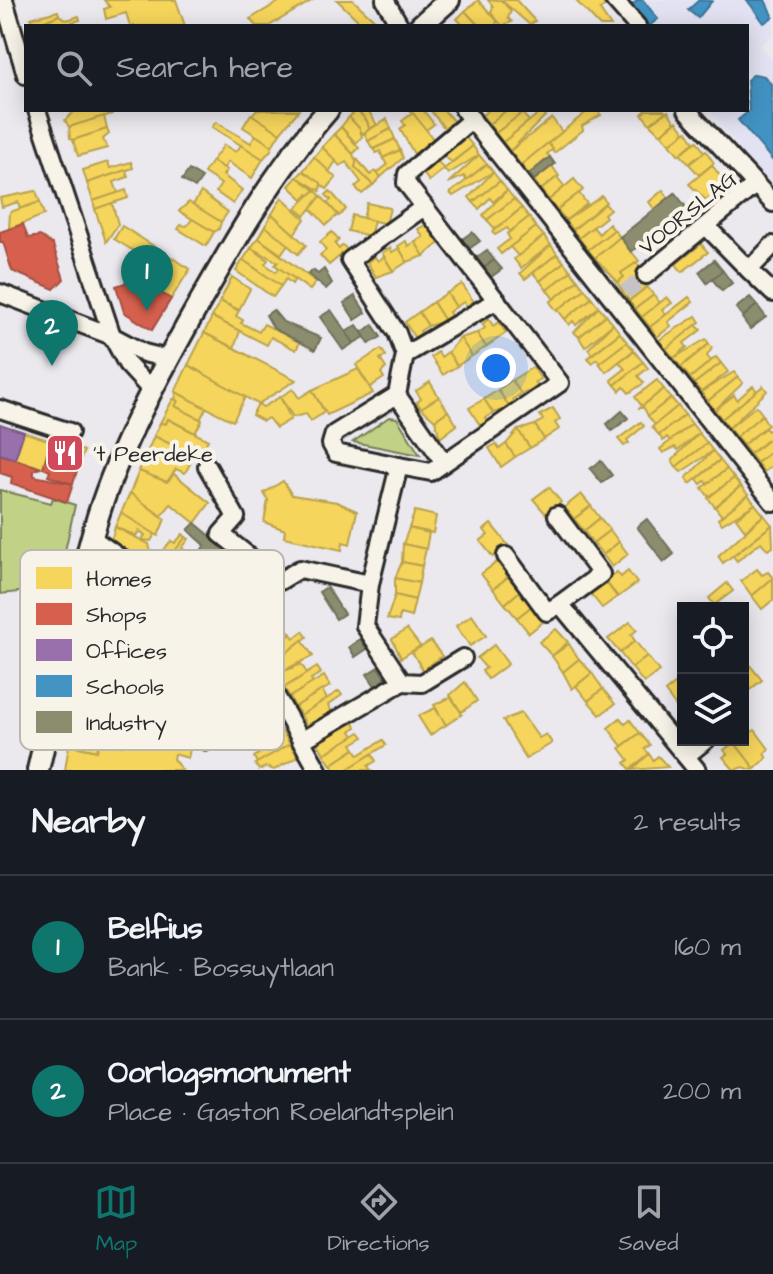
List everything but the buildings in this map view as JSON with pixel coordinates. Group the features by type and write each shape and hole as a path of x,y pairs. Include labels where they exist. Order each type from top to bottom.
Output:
{"main road":[{"path":"422,24 449,0"},
{"path":"89,550 115,468 168,359 254,209 302,140 326,112"},
{"path":"38,770 43,750"}],"street":[{"path":"4,0 24,68"},
{"path":"385,0 399,24"},
{"path":"614,0 635,24"},
{"path":"38,112 112,336 149,396"},
{"path":"689,112 773,203"},
{"path":"397,395 334,434 331,444 336,453 431,472 560,383 408,187 405,176 468,115 620,297 773,502"},
{"name":"VOORSLAG","path":"646,275 756,184"},
{"path":"424,207 350,260 397,333 405,355 397,395 443,461"},
{"path":"706,226 773,293"},
{"path":"749,270 773,245"},
{"path":"0,293 112,336 144,353 168,359"},
{"path":"405,355 497,300"},
{"path":"0,409 70,432"},
{"path":"207,466 236,517 221,534 241,550"},
{"path":"399,466 370,584 365,626 402,682"},
{"path":"506,556 547,612 601,574 557,515"},
{"path":"92,538 109,550"},
{"path":"284,579 300,569 370,584"},
{"path":"560,604 697,770"},
{"path":"301,741 402,682 422,683 463,658"},
{"path":"284,711 318,770"},
{"path":"686,756 698,746"}],"shaded area":[{"path":"622,0 773,0 773,34 760,46 773,62 773,191 711,112 749,112 749,24 640,24"}],"green space":[{"path":"389,417 397,418 420,455 353,442"},
{"path":"0,490 51,503 53,498 75,505 65,550 20,550 20,592 0,594"}],"tunnel":[{"path":"625,292 646,275"}],"place":[{"name":"Belfius","path":"147,311"},
{"name":"Oorlogsmonument","path":"52,366"},
{"name":"'t Peerdeke","path":"65,453"}]}
